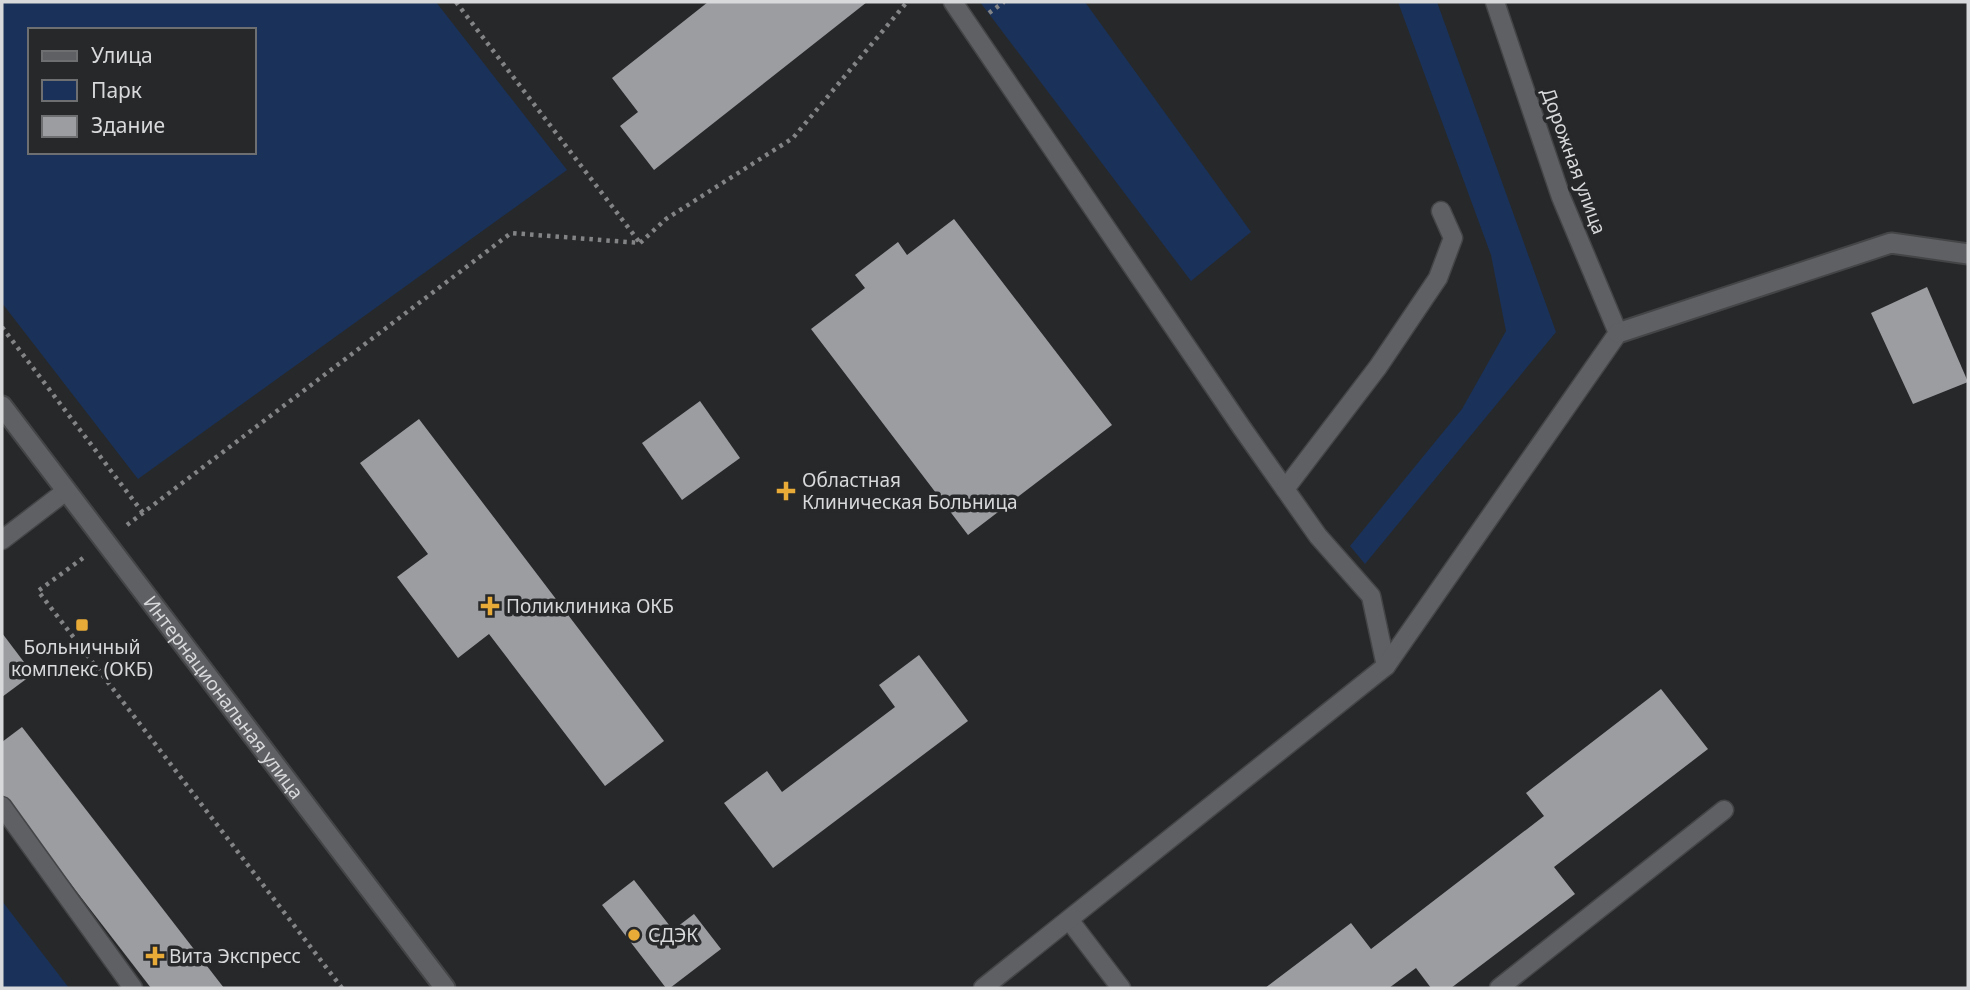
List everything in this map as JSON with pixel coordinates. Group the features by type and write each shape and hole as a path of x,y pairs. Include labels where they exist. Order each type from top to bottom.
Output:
{"main road":[{"path":"1618,333 1891,243 1968,254"},
{"name":"Интернациональная улица","path":"2,406 445,988"}],"lane":[{"path":"953,2 1318,536 1371,596 1386,666"},
{"name":"Дорожная улица","path":"1495,2 1561,197 1618,333"},
{"path":"1285,489 1378,367 1438,278 1452,238 1441,211"},
{"path":"983,988 1386,666 1618,333"},
{"path":"2,540 66,491"},
{"path":"2,806 132,988"},
{"path":"1499,988 1724,810"},
{"path":"1070,921 1121,988"}],"path":[{"path":"456,2 640,243"},
{"path":"342,988 38,592 511,233 640,243 666,219 793,138 907,2"},
{"path":"2,327 143,513"}],"green space":[{"path":"2,2 436,2 567,170 138,479 2,303"},
{"path":"980,2 1085,2 1251,232 1191,281"},
{"path":"1398,2 1437,2 1556,332 1365,564 1350,546 1462,409 1506,331 1491,255"},
{"path":"2,901 69,988 2,988"}],"building":[{"path":"708,2 867,2 654,170 620,126 638,112 612,78"},
{"path":"954,219 1112,425 968,535 811,329 865,288 855,275 898,242 907,255"},
{"path":"1927,287 1968,382 1913,404 1871,313"},
{"path":"700,401 740,458 682,500 642,443"},
{"name":"Поликлиника ОКБ","path":"419,419 664,741 605,786 489,634 458,658 397,577 428,554 360,463"},
{"path":"2,633 33,674 2,697"},
{"path":"919,655 968,721 773,868 724,803 767,771 782,792 895,707 879,685"},
{"path":"1661,689 1708,749 1554,867 1575,894 1451,988 1431,988 1416,968 1389,988 1265,988 1351,923 1371,949 1544,816 1526,793"},
{"path":"22,727 224,988 151,988 2,795 2,742"},
{"path":"634,880 673,930 694,914 721,949 670,988 666,988 602,905"}],"place":[{"name":"Областная Клиническая Больница","path":"786,491"},
{"name":"Поликлиника ОКБ","path":"490,606"},
{"name":"Больничный комплекс (ОКБ)","path":"82,625"},
{"name":"СДЭК","path":"634,935"},
{"name":"Вита Экспресс","path":"155,956"}]}
